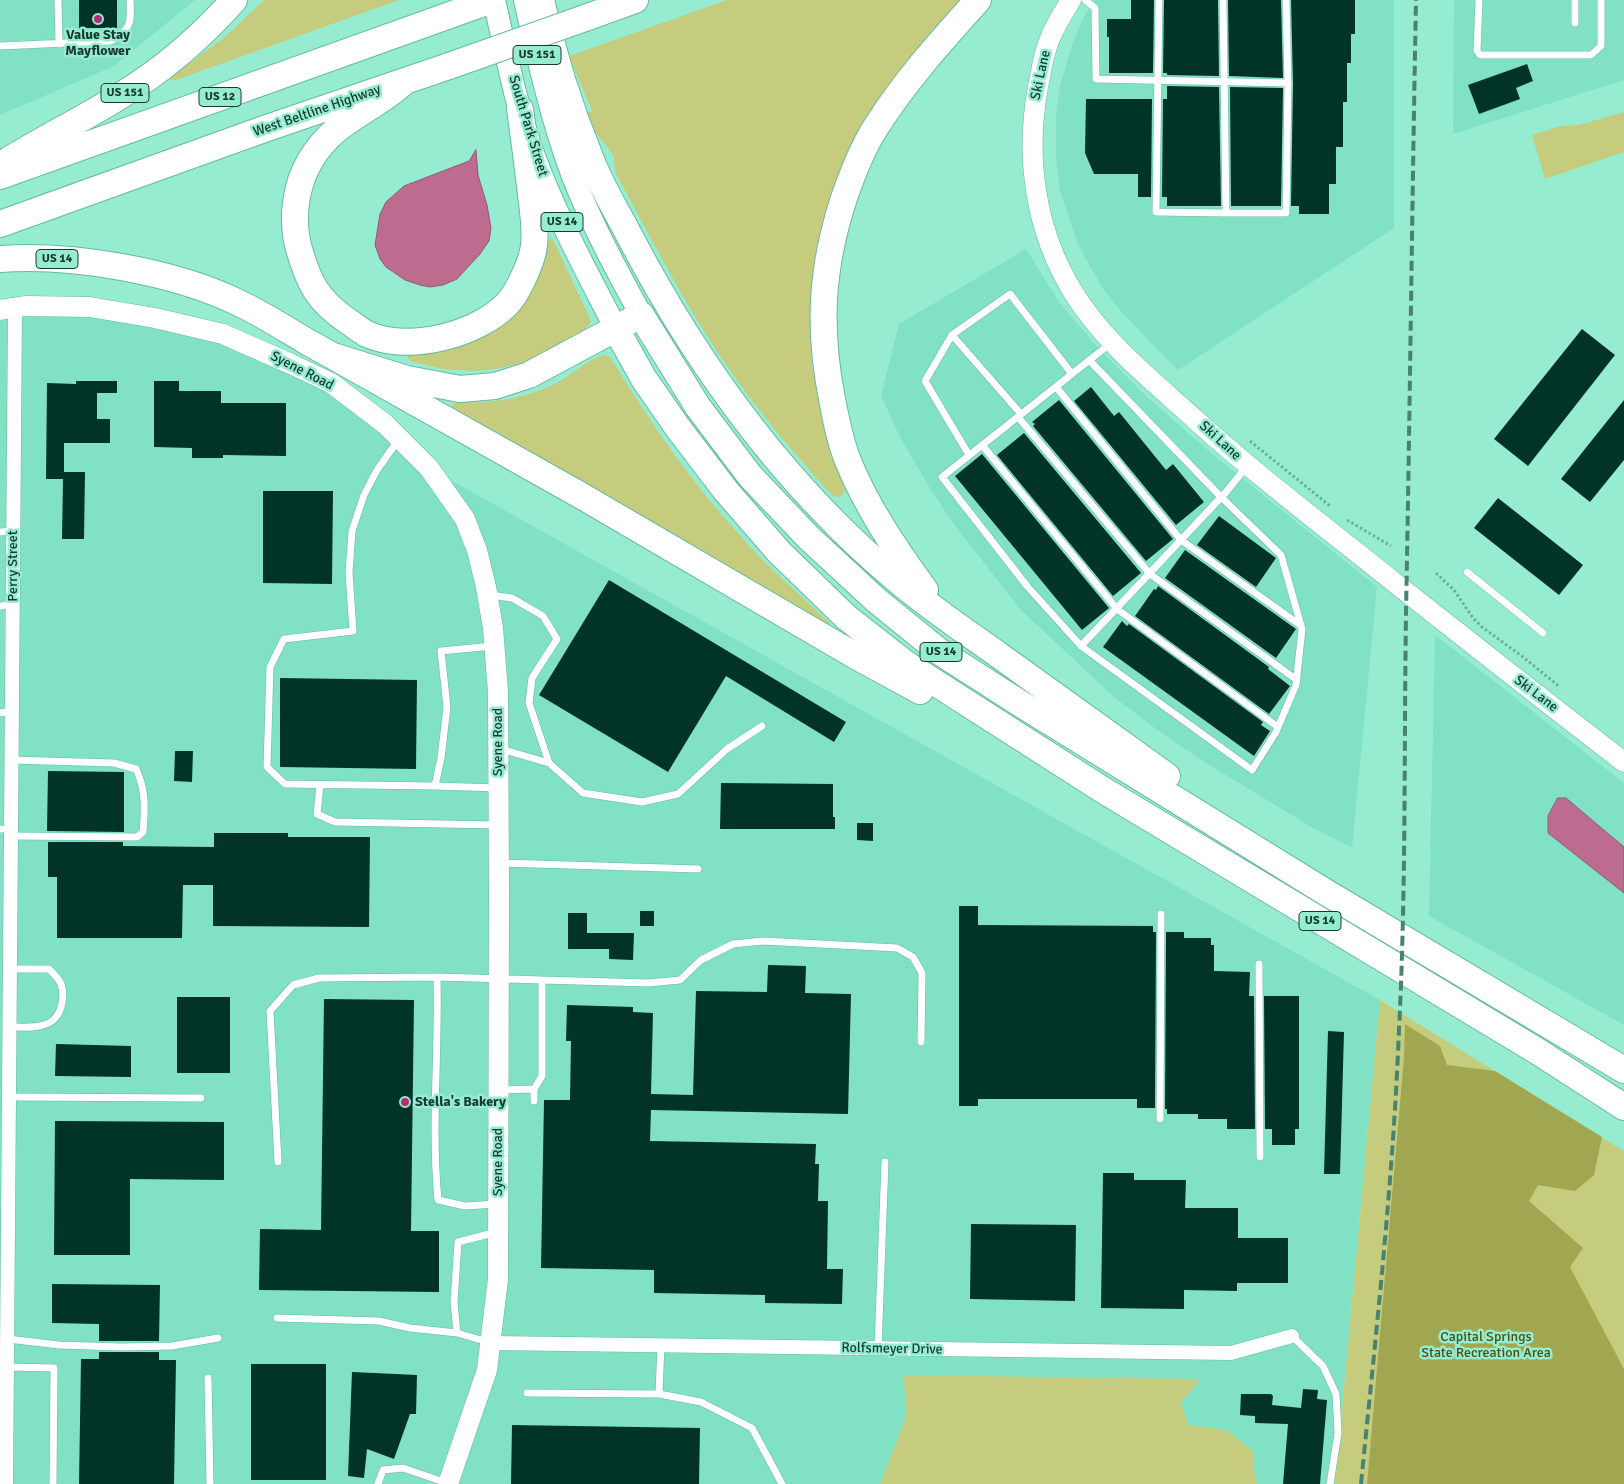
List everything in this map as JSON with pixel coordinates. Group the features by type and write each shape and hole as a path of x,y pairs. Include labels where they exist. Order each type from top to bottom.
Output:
{"highway":[{"name":"US 151","path":"0,166 40,140 121,96 163,68 202,34 234,0"},
{"name":"US 12","path":"0,176 493,0"},
{"name":"US 14","path":"541,0 557,66 591,161 677,322 726,395 772,455 853,539 896,579 1327,894"},
{"name":"West Beltline Highway","path":"0,224 267,128 404,82 635,0"},
{"path":"944,615 899,555 867,502 848,460 836,424 828,383 823,296 828,257 838,216 852,175 873,131 906,83 978,0"},
{"path":"404,82 389,94 336,128 326,137 305,170 300,184 295,218 297,242 306,274 315,292 333,311 367,334 387,341 428,341 478,325 508,302 524,278 534,246 534,217 520,109"},
{"name":"US 14","path":"0,259 74,260 114,266 166,278 211,292 238,303 272,320 332,356"},
{"path":"332,356 416,381 460,389 495,386 529,375 641,315"},
{"name":"US 14","path":"641,315 698,407 750,476 808,538 876,600 940,652 1327,894 1624,1070"},
{"name":"US 14","path":"616,329 644,379 678,428 726,491 779,552 846,617 906,664 1102,790 1537,1051 1624,1107"},
{"path":"332,356 580,495 854,655 1102,790"}],"main road":[{"name":"South Park Street","path":"493,0 520,109 534,155 563,226 616,329"},
{"name":"South Park Street","path":"525,0 544,86 573,175 608,254 641,315"}],"street":[{"name":"Ski Lane","path":"1070,0 1048,41 1042,66 1033,121 1033,166 1042,222 1062,273 1074,293 1117,349 1247,466 1509,674 1624,762"},
{"name":"Syene Road","path":"7,309 25,306 90,307 155,318 223,334 331,383 385,424 428,468 465,519 477,550 488,594 498,692 498,1279 487,1370 449,1484"},
{"name":"Perry Street","path":"6,1484 8,1339 4,1321 4,1194 8,1097 6,976 7,831 11,760 6,712 7,309"},
{"name":"Rolfsmeyer Drive","path":"490,1343 1231,1353 1292,1336"}],"lane":[{"path":"58,0 59,44"},
{"path":"0,46 111,41 125,33 131,21 130,0"},
{"path":"1084,0 1095,8 1096,79 1288,83"},
{"path":"1159,0 1156,212 1286,214 1288,83 1286,0"},
{"path":"1223,0 1226,213"},
{"path":"1479,0 1477,51 1480,55 1591,55 1601,46 1601,0"},
{"path":"1575,0 1575,23"},
{"path":"969,455 925,382 952,335 1010,294 1072,374"},
{"path":"952,335 1150,574 1297,680"},
{"path":"1090,360 1221,497 1281,555 1302,630 1297,680 1278,727 1252,770 1081,646 1027,586 942,477 1112,342"},
{"path":"1056,387 1181,540 1300,625"},
{"path":"399,438 376,470 364,495 352,531 349,573 353,631 284,639 270,667 267,767 285,784 498,788"},
{"path":"982,445 1117,609 1278,727"},
{"path":"1081,646 1150,574 1247,466"},
{"path":"1467,572 1543,633"},
{"path":"488,594 512,598 543,616 557,639 532,678 529,702 549,763"},
{"path":"434,786 441,758 447,708 441,651 494,646"},
{"path":"498,749 549,763 583,793 642,802 678,794 727,749 762,726"},
{"path":"7,831 137,837 143,832 145,801 142,781 136,769 114,763 11,760"},
{"path":"320,785 317,814 335,822 499,825"},
{"path":"499,863 698,869"},
{"path":"1160,1119 1161,914"},
{"path":"278,1162 270,1011 293,985 319,978 437,977 648,983 680,980 702,960 733,944 763,941 897,948 913,957 922,973 921,1042"},
{"path":"1259,964 1260,1157"},
{"path":"6,976 49,969 61,983 63,1000 58,1015 51,1022 36,1026 8,1027"},
{"path":"437,977 438,1026 434,1162 438,1200 465,1206 498,1204"},
{"path":"534,1101 534,1089 542,1076 542,980"},
{"path":"498,1090 534,1089"},
{"path":"8,1097 202,1098"},
{"path":"878,1348 885,1162"},
{"path":"457,1333 454,1302 458,1242 498,1232"},
{"path":"277,1318 379,1321 410,1328 457,1333 490,1343"},
{"path":"1292,1336 1323,1366 1336,1394 1338,1433 1330,1484"},
{"path":"8,1339 59,1345 121,1347 172,1346 218,1338"},
{"path":"659,1394 661,1346"},
{"path":"8,1367 54,1368 53,1484"},
{"path":"208,1378 210,1484"},
{"path":"527,1393 659,1394 701,1402 752,1428 782,1484"},
{"path":"378,1484 382,1470 403,1468 449,1484"}],"path":[{"path":"1243,435 1335,511"},
{"path":"1342,516 1355,526 1391,546"},
{"path":"1436,573 1454,590 1473,618 1482,627 1567,693"}],"shaded area":[{"path":"0,0 195,0 114,66 0,115"},
{"path":"1094,0 1394,0 1394,228 1178,370 1122,313 1104,290 1077,241 1060,191 1056,156 1056,115 1060,86 1072,45 1082,20"},
{"path":"1454,0 1624,0 1624,80 1453,134"},
{"path":"476,150 478,175 487,205 491,228 489,241 457,279 443,285 430,287 405,280 386,267 380,259 375,245 380,214 386,202 404,186 469,161"},
{"path":"1026,249 1059,302 1101,351 1146,396 1211,453 1377,587 1352,848 1313,828 1201,760 1114,697 1021,610 955,526 926,482 899,435 881,396 899,324"},
{"path":"0,310 155,318 291,364 429,468 1380,1000 1335,1484 0,1484"},
{"path":"1435,635 1624,783 1624,1025 1429,916"},
{"path":"1558,798 1566,798 1624,847 1624,893 1548,833 1548,816"}],"green space":[{"path":"264,0 399,0 173,81 170,80 171,77 225,37"},
{"path":"727,0 962,0 839,174 821,228 812,284 810,312 812,366 822,420 845,490 840,497 833,496 781,437 733,375 692,312 615,172 614,156 588,123 585,114 592,111 569,56"},
{"path":"1624,112 1624,152 1545,179 1532,135 1561,126 1579,125"},
{"path":"548,239 553,239 591,321 585,330 538,359 497,369 475,371 442,369 410,361 405,352 438,352 470,343 499,326"},
{"path":"604,355 610,357 673,452 726,520 786,583 830,623 826,625 449,410 455,402 496,401 535,392 560,381 587,363"},
{"name":"Capital Springs State Recreation Area","path":"1380,1000 1624,1151 1624,1484 1335,1484"},
{"name":"Capital Springs State Recreation Area","path":"1405,1024 1440,1046 1447,1065 1495,1071 1602,1137 1594,1175 1575,1191 1538,1185 1529,1201 1583,1248 1570,1267 1624,1369 1624,1484 1367,1484 1404,1057"},
{"path":"904,1375 1201,1379 1181,1402 1188,1425 1226,1430 1254,1452 1254,1469 1257,1484 880,1484 906,1417"}],"building":[{"name":"Value Stay Mayflower","path":"79,0 117,0 117,28 79,28"},
{"path":"1131,0 1154,0 1153,73 1109,73 1107,19 1131,19"},
{"path":"1164,0 1218,0 1219,76 1167,75 1167,73 1163,73"},
{"path":"1228,0 1281,0 1283,78 1229,76"},
{"path":"1291,0 1355,0 1355,34 1351,34 1351,63 1347,63 1347,102 1343,102 1343,147 1336,147 1336,184 1329,184 1329,214 1299,214 1299,206 1291,206 1293,83"},
{"path":"1527,64 1533,81 1516,88 1520,99 1479,114 1468,85"},
{"path":"1167,86 1219,87 1221,206 1167,206 1167,197 1162,197 1163,99 1167,99"},
{"path":"1230,87 1283,88 1281,206 1231,206"},
{"path":"1086,99 1152,99 1151,197 1138,197 1138,174 1094,174 1085,153"},
{"path":"1582,329 1615,355 1528,466 1494,439"},
{"path":"76,381 117,381 117,393 97,393 97,419 110,419 110,443 64,443 64,472 85,472 84,539 62,539 63,479 46,479 47,383 76,384"},
{"path":"154,381 179,381 179,391 221,391 221,403 286,403 286,456 223,455 223,458 192,458 192,448 154,447"},
{"path":"1091,387 1114,416 1119,412 1166,470 1173,464 1204,502 1176,525 1074,401"},
{"path":"1059,400 1173,539 1146,561 1033,426 1035,424 1032,422"},
{"path":"1624,400 1624,460 1590,502 1561,479"},
{"path":"1024,433 1141,573 1113,596 997,455"},
{"path":"982,454 1109,608 1082,630 955,476"},
{"path":"263,491 333,491 332,584 263,583"},
{"path":"1498,498 1583,565 1559,595 1474,528"},
{"path":"1219,516 1276,558 1256,587 1197,545"},
{"path":"1185,550 1296,629 1276,658 1165,578"},
{"path":"609,580 846,722 834,742 726,676 668,772 539,695"},
{"path":"1158,586 1269,667 1268,669 1290,686 1269,714 1135,616"},
{"path":"1122,621 1127,626 1129,624 1263,722 1261,725 1270,731 1254,756 1103,647"},
{"path":"280,678 417,680 416,769 280,767"},
{"path":"175,751 193,751 192,782 174,781"},
{"path":"48,771 124,772 124,832 47,831"},
{"path":"721,783 833,784 835,829 720,829"},
{"path":"857,823 873,823 873,841 857,840"},
{"path":"214,833 288,833 288,837 370,837 369,927 213,926 213,885 183,885 182,938 57,938 57,877 48,877 48,842 123,842 123,846 214,847"},
{"path":"959,906 978,906 978,925 1153,926 1153,932 1156,932 1155,1108 1137,1108 1137,1099 978,1099 978,1106 959,1106"},
{"path":"640,911 654,911 654,926 640,926"},
{"path":"568,913 587,913 587,933 634,933 633,960 609,959 609,949 568,949"},
{"path":"1166,932 1184,932 1184,938 1211,938 1211,945 1214,945 1214,971 1250,972 1249,996 1254,996 1255,1129 1227,1129 1227,1119 1198,1119 1198,1114 1167,1114 1167,1109 1165,1109"},
{"path":"768,965 806,966 805,993 851,994 848,1114 651,1110 650,1141 816,1144 815,1164 819,1164 818,1201 828,1201 827,1269 843,1269 842,1304 765,1303 765,1295 654,1293 654,1270 541,1268 544,1100 570,1100 571,1041 566,1041 567,1005 633,1007 633,1012 653,1013 651,1094 693,1095 696,991 767,992"},
{"path":"1264,996 1299,996 1299,1129 1295,1129 1295,1145 1272,1145 1272,1129 1265,1129"},
{"path":"177,997 230,997 230,1073 177,1073"},
{"path":"324,999 414,1000 411,1231 439,1231 439,1292 259,1290 260,1229 321,1230"},
{"path":"1328,1031 1344,1032 1340,1174 1324,1174"},
{"path":"56,1044 131,1046 131,1077 55,1076"},
{"path":"55,1121 224,1122 224,1180 130,1179 130,1255 54,1255"},
{"path":"1103,1173 1134,1173 1134,1180 1186,1180 1185,1208 1238,1208 1238,1238 1288,1238 1288,1283 1237,1283 1237,1291 1184,1290 1184,1309 1101,1308"},
{"path":"971,1224 1076,1225 1075,1301 970,1299"},
{"path":"52,1284 160,1285 159,1341 99,1341 99,1324 52,1323"},
{"path":"99,1352 159,1352 159,1360 176,1360 174,1484 79,1484 81,1359 99,1359"},
{"path":"251,1364 326,1364 326,1480 251,1480"},
{"path":"352,1372 417,1375 416,1414 410,1414 394,1459 367,1449 364,1478 348,1476"},
{"path":"1303,1389 1318,1390 1317,1399 1327,1400 1320,1484 1283,1484 1288,1424 1255,1423 1255,1416 1240,1415 1241,1394 1271,1394 1273,1396 1272,1405 1301,1408"},
{"path":"512,1425 700,1428 699,1484 511,1484"}],"railway":[{"path":"1361,1484 1388,1201 1401,978 1416,0"}],"place":[{"name":"Value Stay Mayflower","path":"98,19"},
{"name":"Stella's Bakery","path":"405,1102"}]}
